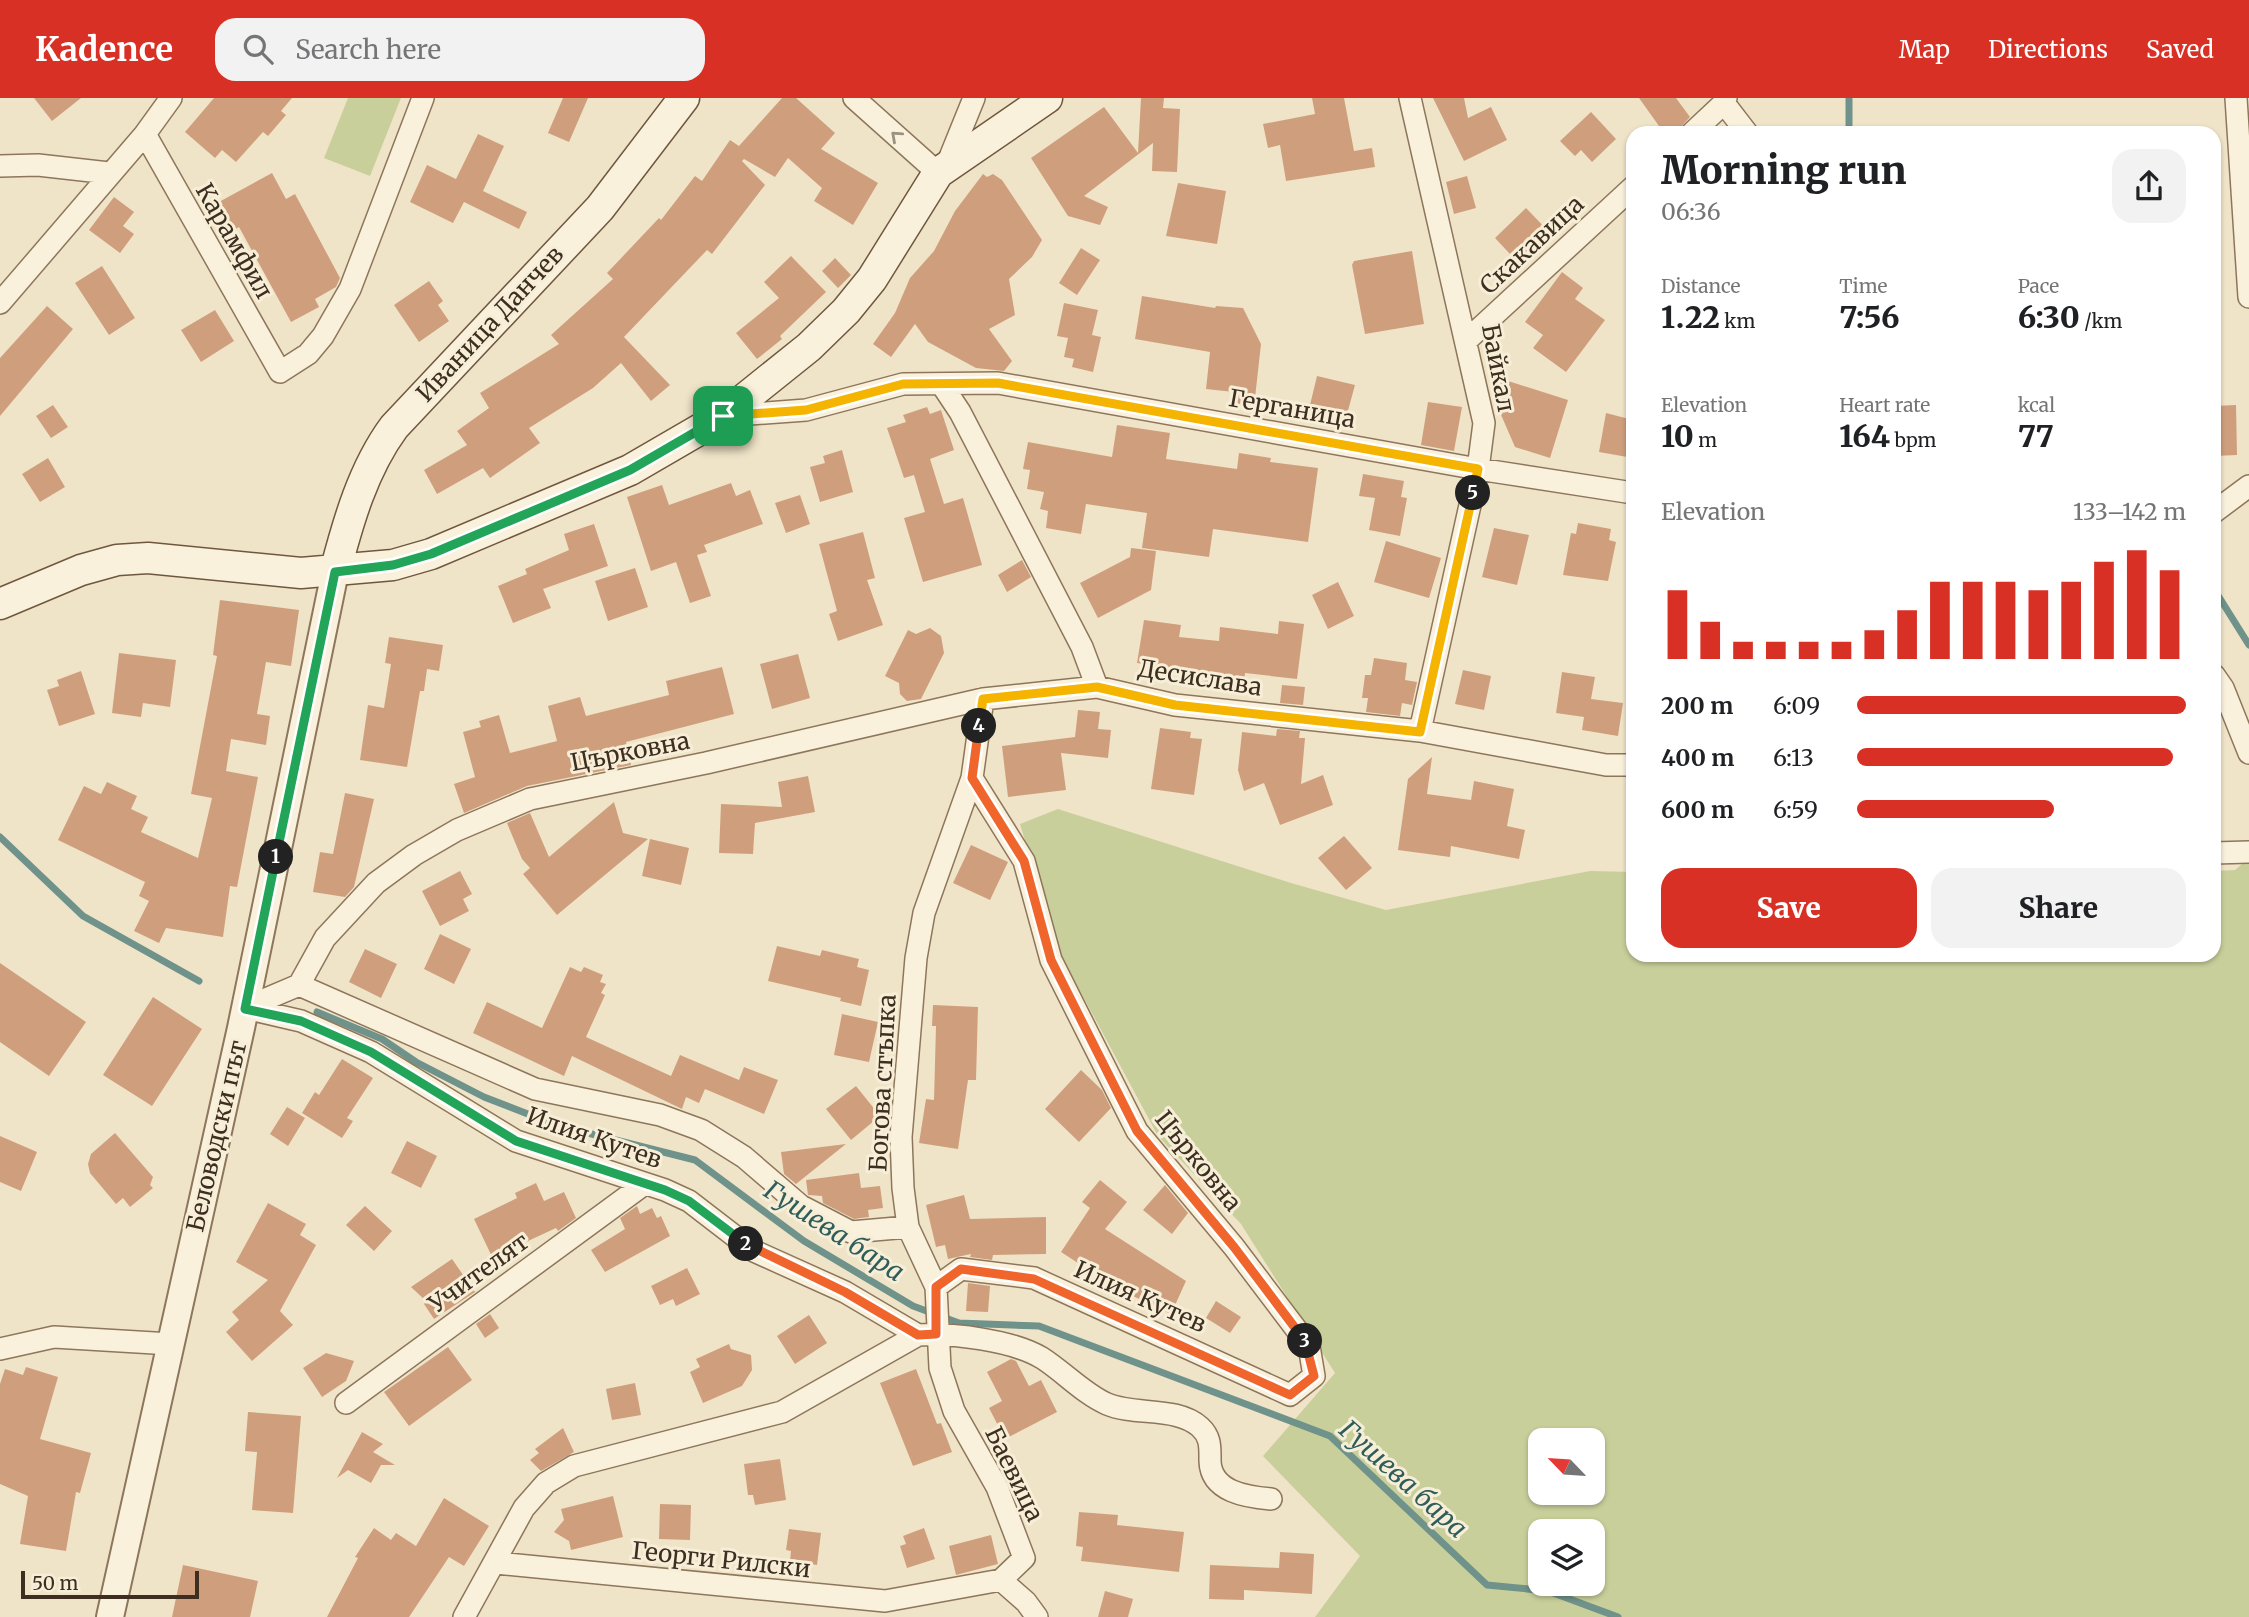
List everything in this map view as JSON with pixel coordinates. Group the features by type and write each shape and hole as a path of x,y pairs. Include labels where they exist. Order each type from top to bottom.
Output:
{"main road":[{"name":"Иваница Данчев","path":"335,572 351,517 373,461 394,427 600,208 684,98"},
{"path":"0,604 81,570 117,560 148,558 289,572 335,572 393,565 431,554 630,470 723,416 809,347 846,311 872,279 942,170 1047,98"}],"street":[{"path":"0,303 145,134 171,98"},
{"name":"Карамфил","path":"145,134 280,372 308,354 323,336 350,289 423,98"},
{"path":"854,98 942,170 974,98"},
{"name":"Байкал","path":"1410,98 1484,422 1478,469 1420,732"},
{"path":"2236,98 2249,297"},
{"path":"1699,126 1725,100 1742,126"},
{"path":"0,166 38,165 109,173"},
{"name":"Скакавица","path":"1467,340 1626,193"},
{"name":"Герганица","path":"723,416 806,410 903,384 998,383 1478,469 1626,492"},
{"path":"942,385 960,412 1082,647 1097,687"},
{"path":"2221,507 2249,486"},
{"name":"Беловодски път","path":"110,1617 245,1009 335,572"},
{"path":"2221,685 2249,753"},
{"name":"Църковна","path":"299,985 325,938 376,883 414,855 457,830 530,799 706,764 983,699 1097,687"},
{"name":"Десислава","path":"1097,687 1175,705 1420,732 1606,765 1626,765"},
{"name":"Богова стъпка","path":"927,1335 936,1287 908,1227 901,1137 916,958 924,914 972,778 983,699"},
{"name":"Църковна","path":"972,778 1024,861 1051,960 1137,1131 1234,1247 1309,1346 1314,1376"},
{"path":"2221,853 2249,852"},
{"path":"245,1009 299,985 535,1089 660,1115 701,1130 744,1157 801,1206 851,1232 908,1227"},
{"name":"Илия Кутев","path":"245,1009 301,1021 371,1052 516,1141 643,1185 665,1190 689,1201 754,1251 845,1292 927,1335"},
{"name":"Учителят","path":"346,1404 643,1185"},
{"name":"Илия Кутев","path":"936,1287 961,1269 1034,1279 1290,1395 1314,1376"},
{"path":"464,1617 524,1508 546,1483 574,1466 782,1412 927,1335 997,1343 1041,1357 1108,1405 1176,1416 1199,1426 1211,1442 1210,1465 1221,1485 1241,1497 1271,1499"},
{"name":"Баевица","path":"927,1335 954,1411 996,1487 1024,1558 1001,1580"},
{"path":"0,1349 54,1337 171,1344"},
{"name":"Георги Рилски","path":"496,1563 885,1601 1001,1580"},
{"path":"1001,1580 1026,1602 1037,1617"}],"green space":[{"path":"348,98 401,98 370,176 324,158"},
{"path":"1058,809 1291,883 1386,910 1590,871 1626,872 1626,962 2221,962 2221,871 2235,870 2249,858 2249,1617 1315,1617 1360,1556 1263,1456 1335,1373 1241,1224 1158,1136 1057,948 1020,824"}],"building":[{"path":"34,98 81,98 52,121"},
{"path":"214,98 292,98 281,111 286,115 268,136 263,132 236,162 222,150 215,158 185,132"},
{"path":"563,98 588,98 569,142 548,133"},
{"path":"782,98 796,98 835,133 821,149 878,183 853,225 814,201 822,188 788,158 775,177 744,159 742,161 765,185 712,254 707,250 624,337 670,385 651,401 621,363 593,388 529,428 540,443 490,478 483,468 437,494 424,470 467,445 457,431 489,408 480,393 559,344 551,335 613,279 607,273 659,218 661,220 695,176 702,181 730,140 739,146"},
{"path":"1141,98 1164,98 1163,108 1180,109 1177,172 1152,171 1153,143 1084,196 1108,207 1100,225 1068,216 1031,158 1104,107 1138,153"},
{"path":"1312,98 1344,98 1354,151 1372,148 1375,167 1286,181 1280,145 1268,148 1263,124 1315,114"},
{"path":"1433,98 1464,98 1468,118 1491,107 1507,140 1464,161"},
{"path":"1639,98 1676,98 1690,117 1682,126 1659,126"},
{"path":"1591,112 1616,139 1592,162 1581,150 1575,156 1560,141"},
{"path":"478,134 504,146 483,191 527,212 519,229 464,202 453,223 410,202 427,165 456,179"},
{"path":"272,173 286,199 295,194 340,278 336,287 315,299 319,307 291,322 239,227 234,230 219,202"},
{"path":"983,174 987,177 993,174 1002,180 1042,240 1032,257 1009,279 1015,315 989,329 1012,361 1004,371 976,368 928,342 915,324 891,357 873,344 895,313 910,278 934,251 955,211"},
{"path":"1467,176 1476,208 1454,214 1446,182"},
{"path":"1178,183 1226,191 1217,244 1166,236"},
{"path":"114,197 134,212 123,226 134,234 120,253 89,230"},
{"path":"1526,208 1551,234 1527,257 1517,247 1510,254 1495,238"},
{"path":"1081,248 1100,260 1077,295 1059,283"},
{"path":"1412,251 1424,324 1365,334 1352,265 1354,261"},
{"path":"791,256 826,292 780,336 782,339 757,359 736,333 779,298 764,282"},
{"path":"835,258 851,275 838,288 822,271"},
{"path":"102,266 135,318 109,335 75,283"},
{"path":"1562,272 1583,288 1575,299 1605,320 1566,372 1533,348 1543,335 1525,322"},
{"path":"429,281 443,301 438,305 449,321 419,342 394,305"},
{"path":"1142,296 1215,308 1243,308 1261,344 1254,407 1232,405 1234,392 1206,389 1210,352 1135,339"},
{"path":"1064,303 1098,310 1092,335 1101,337 1093,372 1072,367 1074,359 1064,357 1068,338 1057,336"},
{"path":"47,306 73,329 0,416 0,358"},
{"path":"215,310 234,341 201,362 181,330"},
{"path":"1317,376 1355,385 1346,418 1309,409"},
{"path":"1502,379 1568,400 1550,458 1515,447 1495,401"},
{"path":"1428,402 1462,407 1454,451 1421,445"},
{"path":"53,405 68,427 51,438 36,416"},
{"path":"2236,405 2237,455 2221,456 2221,406"},
{"path":"927,407 930,414 941,410 954,450 930,459 944,504 963,498 982,565 923,582 904,518 925,512 914,475 904,478 887,428 906,422 903,415"},
{"path":"1606,413 1626,418 1626,457 1599,452"},
{"path":"1117,425 1170,433 1166,459 1237,469 1239,453 1271,458 1270,462 1318,468 1308,542 1213,529 1209,557 1142,548 1147,513 1086,504 1081,534 1046,528 1048,511 1040,509 1044,492 1027,489 1030,470 1023,469 1028,442 1112,457"},
{"path":"842,450 853,492 820,502 810,467 825,463 823,456"},
{"path":"48,458 65,487 40,502 22,474"},
{"path":"1363,474 1404,481 1401,497 1407,498 1400,536 1369,530 1375,498 1359,496"},
{"path":"731,483 736,496 750,490 763,524 704,545 707,552 697,555 711,596 690,603 676,562 651,571 627,497 662,485 669,505"},
{"path":"800,495 810,524 786,533 775,503"},
{"path":"1578,523 1611,529 1609,540 1616,542 1608,581 1563,575 1571,533 1576,534"},
{"path":"594,524 608,566 543,589 551,608 513,623 498,586 527,574 525,569 569,550 564,534"},
{"path":"1494,528 1529,535 1517,585 1482,577"},
{"path":"863,532 875,578 867,580 883,625 838,641 829,614 837,611 819,544"},
{"path":"1386,541 1441,558 1429,598 1374,582"},
{"path":"1131,548 1156,551 1151,590 1098,618 1080,583 1130,557"},
{"path":"1022,560 1031,577 1007,592 998,575"},
{"path":"635,568 648,607 608,621 595,581"},
{"path":"1338,582 1354,616 1328,629 1312,595"},
{"path":"220,600 299,610 291,666 266,662 257,714 270,716 266,745 231,739 226,771 258,777 237,887 230,886 223,937 166,928 159,943 134,931 149,901 139,896 145,882 58,840 84,786 101,794 107,782 137,796 131,809 148,817 141,832 198,858 212,798 191,794 217,656 213,655"},
{"path":"1144,620 1181,625 1179,637 1219,641 1220,627 1278,634 1279,621 1304,624 1297,679 1245,673 1243,691 1204,686 1206,672 1137,663"},
{"path":"930,628 941,636 944,653 921,699 907,701 900,694 899,683 885,676 908,630 916,634"},
{"path":"389,637 443,645 439,671 427,669 424,691 420,691 407,767 360,760 368,705 384,708 391,664 385,663"},
{"path":"119,653 176,660 170,707 143,703 141,717 112,713"},
{"path":"798,654 810,698 772,709 760,664"},
{"path":"1374,658 1407,663 1405,680 1417,682 1412,705 1402,703 1400,716 1366,712 1368,698 1362,698 1365,675 1371,675"},
{"path":"722,667 734,714 626,742 631,765 527,786 464,813 454,784 475,777 463,732 481,727 479,721 499,715 510,753 557,741 548,706 580,697 586,716 669,695 666,681"},
{"path":"1463,670 1491,676 1484,710 1455,704"},
{"path":"81,671 95,714 59,726 47,690 59,686 57,680"},
{"path":"1562,672 1595,677 1591,699 1623,703 1618,736 1582,730 1584,717 1556,713"},
{"path":"1282,685 1305,687 1303,705 1280,703"},
{"path":"1078,710 1100,712 1098,729 1111,730 1108,758 1061,753 1066,790 1008,797 1002,746 1075,737"},
{"path":"1160,728 1191,732 1190,738 1202,739 1194,795 1151,789"},
{"path":"1277,729 1300,731 1299,738 1305,738 1301,784 1323,775 1333,805 1280,825 1264,783 1244,791 1238,770 1242,732 1276,736"},
{"path":"1432,757 1427,794 1471,800 1474,781 1514,789 1507,826 1525,830 1519,859 1451,846 1450,857 1398,850 1408,779"},
{"path":"808,776 815,812 755,823 753,854 719,853 721,804 782,807 778,782"},
{"path":"345,793 374,799 354,887 345,897 313,892 320,852 333,854"},
{"path":"614,802 623,833 648,839 557,915 523,874 530,868 522,859 507,823 530,813 549,857"},
{"path":"1344,836 1372,868 1346,890 1318,858"},
{"path":"650,839 689,848 681,885 642,876"},
{"path":"971,845 1008,862 990,900 953,883"},
{"path":"460,871 472,894 463,899 469,911 440,926 422,891"},
{"path":"440,934 471,949 454,984 424,969"},
{"path":"777,946 820,956 822,950 859,959 857,967 869,970 861,1006 840,1001 841,998 768,981"},
{"path":"365,949 397,964 381,998 349,982"},
{"path":"0,963 86,1022 49,1076 0,1042"},
{"path":"570,967 581,972 584,967 603,975 600,982 606,984 601,993 605,995 586,1037 671,1076 680,1055 739,1080 744,1067 778,1080 764,1114 705,1089 699,1103 686,1097 682,1109 572,1056 564,1076 473,1033 487,1002 542,1028"},
{"path":"153,997 202,1029 152,1106 103,1075"},
{"path":"933,1005 978,1007 976,1080 968,1080 958,1149 919,1143 926,1099 934,1100 936,1026 932,1026"},
{"path":"842,1014 878,1022 869,1062 834,1055"},
{"path":"342,1059 373,1078 347,1118 353,1121 342,1138 302,1113 315,1092 319,1095"},
{"path":"1081,1070 1102,1090 1111,1108 1079,1142 1045,1109"},
{"path":"856,1086 880,1116 851,1140 826,1109"},
{"path":"287,1107 305,1118 288,1146 270,1134"},
{"path":"115,1133 153,1177 150,1185 153,1188 130,1207 123,1198 116,1204 90,1173 88,1164 91,1154"},
{"path":"0,1136 37,1152 21,1191 0,1182"},
{"path":"407,1141 437,1156 421,1188 391,1173"},
{"path":"846,1144 796,1184 784,1174 781,1152"},
{"path":"859,1173 861,1188 880,1186 883,1208 868,1210 869,1217 854,1219 823,1203 822,1196 808,1195 806,1180"},
{"path":"1100,1180 1127,1202 1105,1229 1186,1281 1171,1314 1118,1289 1061,1252 1090,1208 1082,1202"},
{"path":"536,1183 544,1201 564,1192 576,1218 558,1231 556,1228 513,1248 515,1253 495,1263 474,1219 517,1198 515,1193"},
{"path":"1165,1185 1188,1213 1172,1234 1143,1210"},
{"path":"964,1195 970,1219 1046,1217 1046,1254 993,1255 992,1260 970,1257 971,1254 948,1259 945,1245 936,1247 926,1205"},
{"path":"268,1203 306,1224 300,1235 316,1245 280,1311 293,1325 252,1361 226,1332 239,1320 232,1312 268,1280 236,1262"},
{"path":"365,1206 392,1231 374,1251 346,1225"},
{"path":"637,1206 640,1214 652,1208 657,1218 661,1216 670,1236 605,1272 591,1250 625,1229 620,1218"},
{"path":"452,1259 475,1292 434,1319 424,1304 426,1301 411,1287"},
{"path":"687,1268 700,1294 676,1306 673,1299 660,1305 651,1286"},
{"path":"968,1283 990,1286 988,1312 966,1311"},
{"path":"1216,1301 1241,1317 1230,1333 1206,1318"},
{"path":"490,1314 499,1328 485,1338 476,1324"},
{"path":"809,1315 827,1343 795,1364 777,1336"},
{"path":"729,1344 731,1349 751,1355 752,1370 742,1386 703,1403 690,1372 700,1367 696,1359"},
{"path":"448,1347 472,1380 409,1426 384,1392"},
{"path":"326,1353 354,1361 346,1381 322,1397 303,1368"},
{"path":"1011,1359 1016,1361 1029,1386 1041,1380 1057,1412 1005,1439 989,1408 1002,1401 987,1372"},
{"path":"26,1367 58,1377 40,1439 91,1453 80,1493 76,1492 66,1551 20,1544 28,1496 0,1484 0,1384 5,1369 23,1375"},
{"path":"916,1369 937,1424 941,1423 952,1452 913,1466 880,1383"},
{"path":"635,1383 641,1415 612,1420 606,1389"},
{"path":"248,1412 301,1416 293,1513 252,1510 257,1452 245,1451"},
{"path":"563,1428 574,1452 541,1471 530,1460 539,1453 535,1449"},
{"path":"362,1432 383,1444 373,1452 395,1465 381,1465 371,1483 348,1470 337,1478"},
{"path":"780,1459 786,1500 755,1505 753,1495 748,1495 744,1464"},
{"path":"613,1496 623,1537 571,1550 569,1541 554,1532 564,1520 561,1509"},
{"path":"444,1498 489,1526 464,1566 449,1557 409,1617 327,1617 358,1558 355,1557 374,1528 391,1540 396,1533 416,1546"},
{"path":"660,1504 691,1505 690,1540 659,1539"},
{"path":"1079,1512 1118,1515 1117,1525 1184,1532 1179,1572 1081,1561 1083,1547 1076,1546"},
{"path":"924,1528 935,1559 907,1568 900,1546 906,1544 903,1536"},
{"path":"789,1529 821,1533 817,1565 790,1561 791,1551 786,1550"},
{"path":"991,1535 998,1564 956,1575 949,1546"},
{"path":"1280,1552 1314,1554 1312,1594 1244,1590 1244,1600 1209,1599 1210,1565 1279,1568"},
{"path":"183,1565 258,1581 250,1617 172,1617"},
{"path":"1105,1591 1133,1599 1128,1617 1098,1617"}],"waterway":[{"path":"1849,98 1849,126"},
{"path":"2221,600 2249,645"},
{"name":"Гушева бара","path":"0,837 83,916 199,981"},
{"name":"Гушева бара","path":"317,1012 382,1039 416,1062 484,1097 556,1125 695,1160 804,1241 913,1306 959,1323 1039,1326 1330,1436 1487,1585 1548,1591 1618,1617"}],"route":[{"path":"998,383 1478,469 1420,732 1175,705 1097,687 983,699 972,778 1024,861 1051,960 1137,1131 1234,1247 1309,1346 1314,1376 1290,1395 1034,1279 961,1269 936,1287 936,1334 918,1335 845,1292 754,1251 689,1201 665,1190 643,1185 618,1174 516,1141 371,1052 301,1021 245,1009 335,572 393,565 431,554 630,470 723,416 806,410 903,384 998,383"}]}
